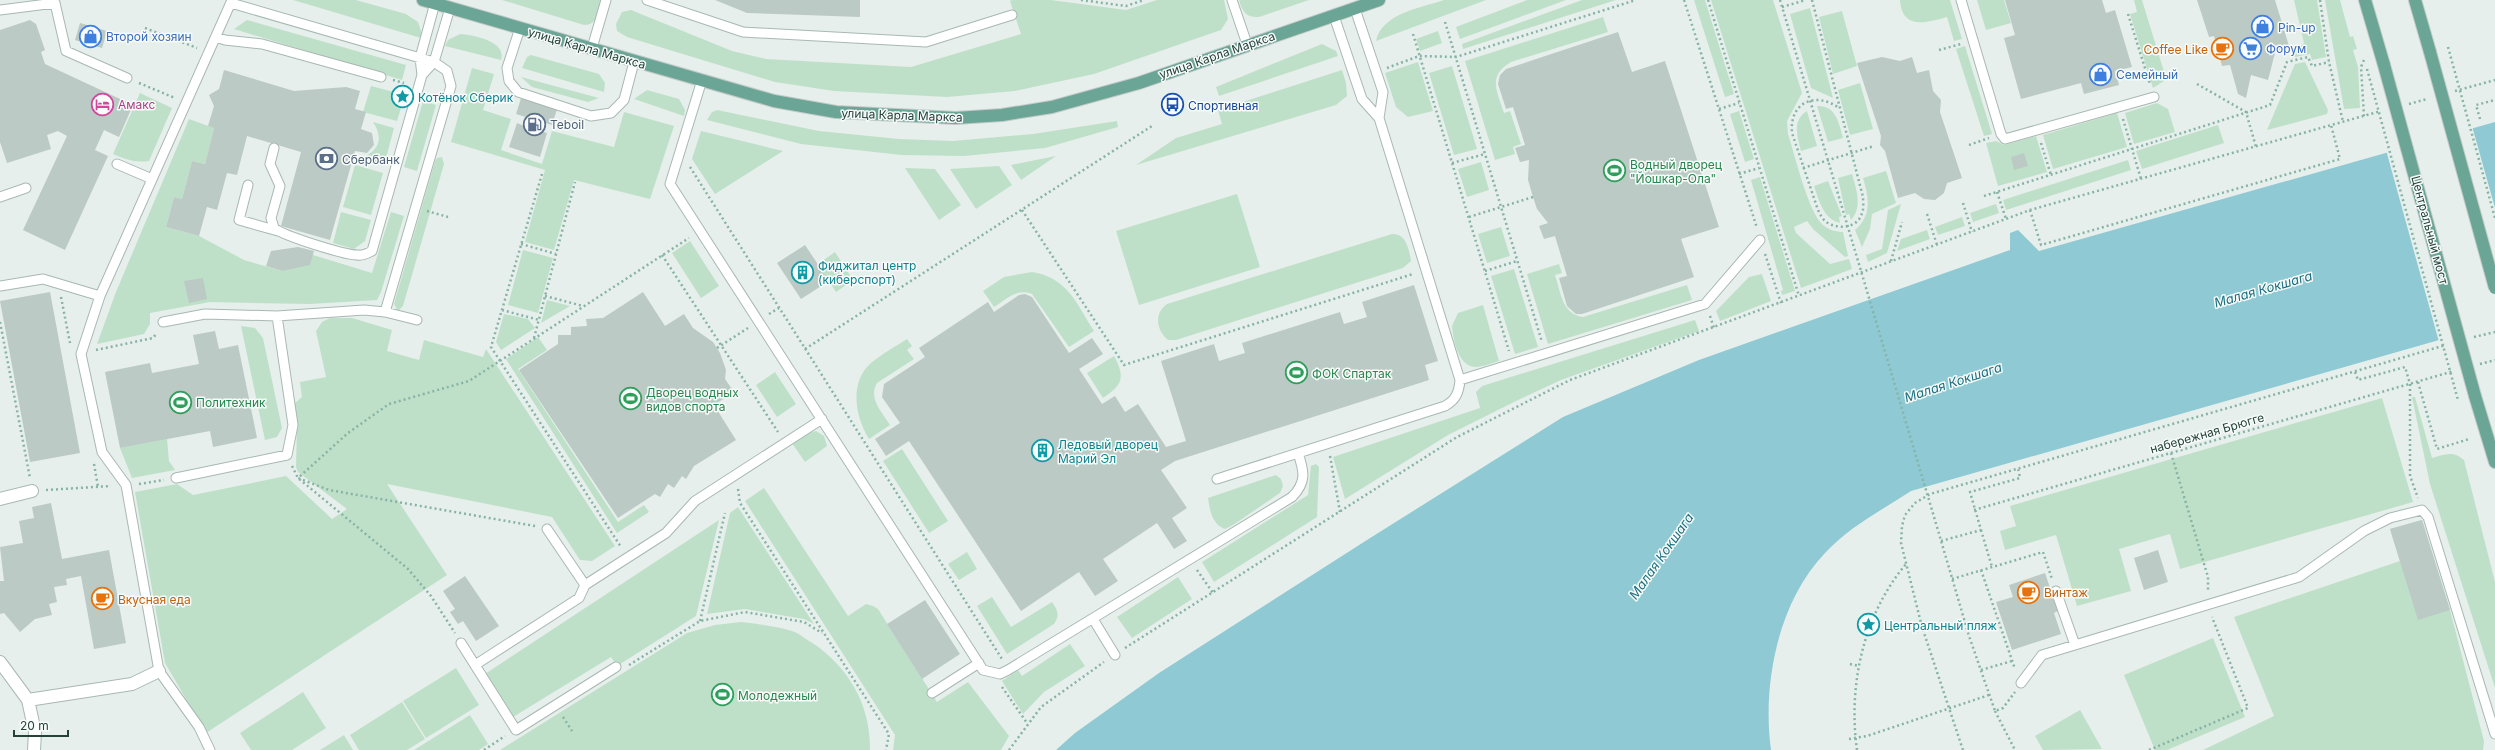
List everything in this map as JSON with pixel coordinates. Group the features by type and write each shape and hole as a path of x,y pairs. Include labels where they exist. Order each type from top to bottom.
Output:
{"main road":[{"name":"улица Карла Маркса","path":"423,0 592,48 634,62 774,101 836,112 956,118 1002,115 1052,107 1139,83 1247,44 1379,0"},
{"name":"Центральный мост","path":"2365,0 2475,396 2495,462"},
{"path":"2415,0 2495,288"}],"street":[{"path":"0,499 32,491"},
{"path":"0,662 28,700 35,732 34,750"},
{"path":"28,700 132,684 159,671"}],"lane":[{"path":"592,48 606,0"},
{"path":"647,0 743,32 926,42 1012,15"},
{"path":"1232,0 1247,44"},
{"path":"1961,0 2001,134 2008,139 2154,97"},
{"path":"210,750 198,727 159,671 126,485 102,452 81,354 100,296 232,1 434,62 447,71 451,86 385,312"},
{"path":"248,185 239,220 351,255 359,256 372,251 422,75 420,58 435,3"},
{"path":"0,10 55,4 66,51 127,78"},
{"path":"422,75 434,62 450,8"},
{"path":"1355,9 1383,92 1379,118"},
{"path":"1218,479 1444,406 1453,401 1460,390 1460,380 1379,118 1362,98 1334,16"},
{"path":"520,28 507,68 509,81 518,92 591,116 610,113 624,100 634,62"},
{"path":"216,37 225,40 262,44 381,77"},
{"path":"702,80 670,184 983,670 991,673 1002,673 1094,619 1292,497 1304,478 1304,470 1298,453"},
{"path":"274,148 270,164 280,186 271,218 272,225 279,232"},
{"path":"117,164 152,179"},
{"path":"0,197 26,188"},
{"path":"1460,380 1705,304 1760,240"},
{"path":"0,286 43,279 100,296"},
{"path":"163,322 205,314 277,316 364,310 385,312 416,320"},
{"path":"176,478 287,455 293,425 277,316"},
{"path":"475,665 579,598 584,584 666,533 695,500 822,419"},
{"path":"2021,683 2042,655 2299,577 2364,531 2390,518 2422,510 2428,517 2495,734"},
{"path":"547,529 584,584"},
{"path":"2056,592 2075,646"},
{"path":"1094,619 1115,655"},
{"path":"461,643 516,730 616,667"},
{"path":"932,693 979,663"}],"path":[{"path":"1081,0 1126,6 1144,0"},
{"path":"1376,71 1420,56 1456,57 1636,0"},
{"path":"1684,0 1781,303"},
{"path":"1708,0 1799,296"},
{"path":"1780,0 1952,579 1995,711 2015,750"},
{"path":"1782,7 1806,0"},
{"path":"1812,0 1863,197 1862,214 1856,221 1848,226 1838,227 1825,221 1818,210 1803,168 1791,124 1801,105 1809,100 1820,98 1830,101 1839,108"},
{"path":"2320,0 2329,62 2343,122"},
{"path":"2128,14 2154,97"},
{"path":"1445,22 1545,354"},
{"path":"145,28 209,52"},
{"path":"1413,34 1513,364"},
{"path":"1939,50 1956,45"},
{"path":"2448,47 2495,218"},
{"path":"1984,196 2132,150 2270,104 2287,62 2308,57 2312,66 2329,62"},
{"path":"1009,750 1027,723 1041,707 1057,694 1115,655 1456,437 1570,380 2030,210 2364,116 2360,67 2364,60"},
{"path":"2367,69 2458,400"},
{"path":"2197,84 2246,112 2256,147"},
{"path":"151,88 186,103"},
{"path":"2480,120 2476,105 2495,100"},
{"path":"1719,109 1739,103"},
{"path":"2120,107 2141,179"},
{"path":"805,349 1152,126"},
{"path":"2030,210 2041,245 2056,241 2340,159 2331,126"},
{"path":"2038,131 2051,175"},
{"path":"1968,145 1985,140"},
{"path":"1803,168 1874,146"},
{"path":"1452,164 1485,154"},
{"path":"688,165 1002,659 1001,685 1027,723"},
{"path":"1739,174 1759,168"},
{"path":"542,174 491,347 627,558"},
{"path":"534,338 575,182"},
{"path":"1997,192 2006,219"},
{"path":"1469,217 1533,197"},
{"path":"1963,202 1972,232"},
{"path":"1022,210 1124,365 1426,270"},
{"path":"1927,214 1937,245"},
{"path":"1892,261 1902,222"},
{"path":"298,478 348,433 389,404 469,381 701,230"},
{"path":"521,244 556,254"},
{"path":"662,255 785,442"},
{"path":"1485,271 1517,260"},
{"path":"545,296 583,306"},
{"path":"502,310 539,320"},
{"path":"0,322 32,491 126,485 176,478"},
{"path":"81,354 153,338 163,322"},
{"path":"2473,338 2495,332"},
{"path":"1963,750 1948,709 1922,627 1901,543 1902,526 1905,515 1915,502 1925,496 2018,468 2451,344"},
{"path":"2355,372 2358,380 2405,367 2410,384 2410,476 2422,510"},
{"name":"набережная Брюгге","path":"1974,510 2445,374"},
{"path":"2418,382 2437,449 2469,439"},
{"path":"1328,444 1340,512"},
{"path":"2149,750 2248,708 2207,605 2208,578 2171,453"},
{"path":"1992,567 1974,510 1970,492 2020,478 2018,468"},
{"path":"296,474 298,478 408,569 431,596 461,643"},
{"path":"735,475 740,503 889,734 886,750"},
{"path":"298,478 329,490 547,529"},
{"path":"700,621 725,513"},
{"path":"1941,542 1980,530"},
{"path":"1952,579 2043,552 2049,571"},
{"path":"1190,560 1213,593"},
{"path":"1857,750 1855,738 1855,693 1859,666 1876,613 1887,592 1906,564"},
{"path":"1982,570 2012,661 2021,683 2003,708 1995,711"},
{"path":"616,667 629,665 700,621 745,612 804,622 824,635"},
{"path":"1981,670 2012,661"},
{"path":"1850,664 1859,666"},
{"path":"1849,739 1990,695"},
{"path":"555,705 572,731"},
{"path":"484,750 516,730"}],"green space":[{"path":"293,0 356,0 406,14 418,22 421,31 421,38"},
{"path":"502,0 601,0 595,20 592,23 584,25"},
{"path":"1051,0 1126,10 1157,0 1224,0 1228,19 1221,30 1094,74 1015,91 947,97 834,91 775,82 627,37 617,31 616,24 622,12 631,10 732,51 766,59 911,67 1021,34 1010,1"},
{"path":"1239,0 1309,0 1259,17 1255,17 1248,15 1243,11"},
{"path":"1444,0 1486,0 1376,41 1386,24 1394,18 1414,9"},
{"path":"1527,0 1566,0 1460,39 1456,27"},
{"path":"1582,0 1616,0 1463,49 1462,44"},
{"path":"1694,0 1705,0 1734,94 1725,97"},
{"path":"1711,0 1773,0 1802,93 1787,121 1788,134 1802,182 1817,218 1828,228 1838,232 1843,232 1848,256 1845,257 1813,229 1807,221 1794,227 1796,233 1830,264 1849,259 1852,269 1801,288"},
{"path":"1900,0 1950,0 1962,39 1954,41 1947,17 1923,22 1910,20 1905,16 1902,10"},
{"path":"1977,0 2004,0 2011,23 1986,30"},
{"path":"2134,0 2142,0 2165,75 2164,81 2153,88 2130,14 2137,12"},
{"path":"2294,0 2317,0 2326,57 2312,60 2310,54 2295,57 2294,52 2304,43"},
{"path":"2325,0 2340,0 2350,37 2353,36 2357,49 2353,50 2358,67 2360,108 2344,109"},
{"path":"1810,8 1833,98 1811,88 1790,14"},
{"path":"1842,11 1857,66 1833,74 1819,17"},
{"path":"1603,17 1608,32 1511,62 1499,73 1496,78 1496,84 1499,98 1504,113 1510,111 1521,144 1513,147 1515,154 1495,160 1465,61"},
{"path":"247,20 406,65 402,80 234,29"},
{"path":"1438,31 1442,43 1420,51 1416,39"},
{"path":"460,34 488,40 499,48 501,60 445,46 448,40"},
{"path":"1322,44 1336,51 1338,56 1219,96 1216,87"},
{"path":"1965,46 1992,134 1984,136 1956,49"},
{"path":"531,55 599,74 605,83 604,92 522,68 527,57"},
{"path":"1418,62 1433,111 1408,117 1396,107 1385,73"},
{"path":"2305,62 2328,110 2327,114 2267,130 2295,64"},
{"path":"1452,66 1477,149 1454,155 1429,73"},
{"path":"472,68 494,74 483,110 511,119 501,150 542,164 552,131 614,147 624,112 674,126 650,199 574,180 554,250 525,242 545,170 451,142"},
{"path":"1342,70 1346,83 1347,96 1336,105 1136,165 1176,138 1222,124 1218,110"},
{"path":"521,77 599,98 588,102 532,87"},
{"path":"1860,83 1873,129 1850,135 1838,90"},
{"path":"371,86 405,95 397,121 363,112"},
{"path":"647,90 679,99 685,110 684,116 634,99"},
{"path":"140,93 172,108 149,161 135,161 113,154"},
{"path":"423,101 436,105 417,171 404,167"},
{"path":"2157,103 2168,109 2175,132 2134,144 2125,113"},
{"path":"1817,106 1829,108 1833,112 1838,121 1843,138 1828,142"},
{"path":"717,110 819,131 899,139 953,141 1033,134 1117,121 1118,127 1045,148 964,156 902,155 801,144 707,120 712,112"},
{"path":"1739,111 1754,159 1745,162 1730,114"},
{"path":"1807,111 1817,146 1801,151 1797,134 1797,124 1802,115"},
{"path":"2117,113 2127,147 2053,169 2043,135"},
{"path":"189,119 214,128 205,164 192,161 182,199 174,197 166,227 199,236 244,260 282,271 313,255 372,273 391,212 404,216 381,292 377,300 310,304 210,302 150,313 150,324 144,334 97,344 116,292"},
{"path":"373,122 394,128 385,162 364,157 377,146 379,138"},
{"path":"2218,125 2224,143 2142,169 2136,151"},
{"path":"701,131 783,151 715,194 692,159"},
{"path":"2036,136 2047,172 1998,186 1986,143 1996,141 2004,145"},
{"path":"1056,156 1021,180 1011,165"},
{"path":"442,157 444,164 403,306 398,311 394,304 435,161 437,158"},
{"path":"2128,160 2131,170 2006,210 2003,200"},
{"path":"1481,162 1489,190 1467,197 1458,169"},
{"path":"355,165 383,173 371,215 343,207"},
{"path":"999,166 1012,185 976,209 950,169"},
{"path":"905,168 935,169 961,205 939,220"},
{"path":"1886,171 1896,203 1872,214 1870,229 1862,247 1855,230 1864,218 1868,206 1867,192 1863,178"},
{"path":"1852,174 1857,191 1858,203 1855,215 1851,220 1849,214 1846,215 1838,178"},
{"path":"1760,177 1795,291 1782,295 1781,291 1783,290 1751,180"},
{"path":"1828,181 1842,216 1839,217 1840,223 1829,218 1822,208 1814,186"},
{"path":"1237,194 1260,267 1139,305 1116,231"},
{"path":"1901,204 1887,253 1868,262 1866,255 1882,249 1888,210"},
{"path":"1996,204 1999,213 1973,222 1970,213"},
{"path":"341,212 371,220 365,241 354,249 333,243"},
{"path":"1962,217 1965,226 1938,235 1935,227"},
{"path":"1501,227 1510,256 1487,263 1478,234"},
{"path":"1927,230 1930,239 1897,251 1901,239"},
{"path":"1392,234 1401,236 1408,247 1411,261 1403,268 1176,340 1168,340 1159,327 1158,317 1160,312 1167,304"},
{"path":"690,241 719,286 701,298 672,253"},
{"path":"523,250 553,258 538,313 508,305"},
{"path":"835,252 853,280 836,292 818,264"},
{"path":"1559,264 1562,273 1555,275 1563,302 1571,312 1583,317 1687,285 1692,300 1548,344 1527,274"},
{"path":"1514,269 1538,347 1515,354 1491,276"},
{"path":"1032,272 1044,275 1063,286 1070,293 1094,331 1069,347 1032,294 1022,292 1017,293 994,307 983,291 1004,277"},
{"path":"1762,274 1771,301 1720,321 1716,311 1749,277"},
{"path":"547,300 570,306 541,323"},
{"path":"1483,305 1499,361 1484,366 1475,367 1464,362 1461,357 1455,344 1452,326 1458,313"},
{"path":"504,314 528,319 535,328 501,350 496,342"},
{"path":"330,318 352,318 392,330 387,351 419,360 424,340 483,357 486,349 615,546 592,561 580,560 552,517 387,484 447,575 206,733 165,663 135,492 177,484 193,495 286,476 332,519 347,509 298,472 296,467 297,426 294,408 295,403 302,397 300,382 326,377 316,331 322,322"},
{"path":"1695,320 1699,331 1561,380 1516,401 1448,435 1345,499 1333,457 1480,408 1476,392 1482,386"},
{"path":"241,326 255,328 263,338 282,428 277,437 265,440"},
{"path":"538,337 547,350 518,369 618,522 644,505 649,512 617,533 506,359"},
{"path":"907,339 912,346 907,350 914,359 877,383 874,394 877,405 890,425 869,439 860,421 856,400 859,380 871,363"},
{"path":"1114,356 1120,370 1120,380 1118,385 1103,398 1087,373"},
{"path":"775,372 796,404 777,417 756,385"},
{"path":"2412,397 2415,397 2432,458 2452,454 2464,460 2495,582 2495,688 2430,484"},
{"path":"2382,398 2413,502 2180,569 2170,534 2119,549 2131,591 2077,606 2056,535 2005,550 2000,531 2016,526 2010,506"},
{"path":"816,431 824,436 827,446 805,462 792,443 808,433"},
{"path":"167,439 169,461 175,470 132,478 120,448"},
{"path":"902,449 948,521 929,533 883,461"},
{"path":"1316,464 1319,467 1317,517 1214,582 1202,562 1308,495 1311,466"},
{"path":"1276,475 1281,479 1283,486 1280,493 1225,529 1217,524 1212,516 1208,498"},
{"path":"764,488 848,616 866,604 878,609 937,702 968,682 1009,736 1001,750 893,750 895,735 745,501"},
{"path":"738,507 814,624 804,619 745,609 707,614 730,513"},
{"path":"719,520 696,616 617,666 611,657 513,717 485,674"},
{"path":"2422,520 2450,610 2484,741 2483,750 2203,750 2274,716 2234,617 2400,561 2390,529"},
{"path":"967,552 977,569 959,580 948,564"},
{"path":"1178,577 1192,599 1132,638 1117,617"},
{"path":"992,597 1011,627 1052,602 1058,615 1054,624 1007,654 977,606"},
{"name":"Молодежный","path":"741,622 773,626 795,632 811,642 836,663 855,688 862,702 869,733 870,750 500,750 687,633 715,625"},
{"path":"2213,638 2245,717 2167,750 2155,750 2124,675"},
{"path":"1070,644 1085,666 1044,692 1023,714 1002,681 1018,670 1022,676"},
{"path":"456,668 479,705 426,738 403,701"},
{"path":"303,692 326,728 292,750 251,750 240,733"},
{"path":"402,702 425,739 407,750 359,750 350,735"},
{"path":"2080,710 2102,749 2043,750 2035,736"},
{"path":"470,715 488,744 479,750 414,750"},
{"path":"344,735 353,750 320,750"}],"water":[{"name":"Малая Кокшага","path":"2495,122 2495,324 1911,491 1866,519 1844,535 1825,553 1809,573 1795,595 1785,619 1777,645 1772,672 1769,698 1771,750 1056,750 1075,733 1159,673 1563,417 1699,360 2010,250 2010,233 2018,230 2039,251"}],"pier":[{"path":"2472,126 2495,208 2495,327 2439,342 2386,150"}],"building":[{"path":"715,0 860,0 860,17 747,13"},
{"path":"2005,0 2102,0 2106,13 2115,10 2132,67 2115,71 2119,85 2084,94 2081,83 2021,99 2004,38 2015,35"},
{"name":"Форум","path":"2197,0 2275,0 2289,46 2275,53 2268,80 2251,75 2246,98 2238,94 2230,65 2222,66 2214,36 2209,37"},
{"path":"30,20 36,24 45,50 41,52 45,64 133,105 119,137 104,130 95,150 108,156 65,250 23,230 67,136 58,131 47,135 51,149 7,163 0,142 0,30"},
{"path":"80,23 107,31 102,48 75,40"},
{"name":"Водный дворец \"Йошкар-Ола\"","path":"1618,32 1632,72 1665,61 1719,227 1681,239 1694,277 1582,314 1576,314 1567,306 1559,278 1567,276 1555,236 1544,239 1539,226 1548,223 1537,209 1533,197 1528,180 1529,160 1520,162 1515,148 1525,145 1513,107 1506,109 1498,84 1500,75 1506,69"},
{"path":"1882,57 1900,61 1912,57 1917,73 1929,70 1933,91 1941,100 1940,112 1962,178 1947,183 1944,193 1935,200 1924,199 1915,193 1898,198 1885,151 1880,145 1881,136 1857,63"},
{"name":"Сбербанк","path":"224,70 294,91 346,87 360,91 355,109 366,112 361,129 372,133 374,145 367,153 355,151 330,240 281,226 301,152 247,136 237,175 227,173 217,210 207,207 199,236 166,227 174,197 182,199 192,161 205,164 214,128 208,126 214,106 209,95 219,89"},
{"name":"Teboil","path":"523,92 559,103 552,125 539,121 537,130 547,133 540,157 509,147 517,123 529,128 532,119 516,114"},
{"path":"2024,153 2028,166 2014,170 2011,157"},
{"name":"Фиджитал центр (киберспорт)","path":"805,245 829,281 801,299 777,263"},
{"path":"298,247 314,251 310,265 282,271 266,266 271,251"},
{"path":"203,278 207,299 189,303 184,281"},
{"name":"Ледовый дворец Марий Эл","path":"1414,285 1438,361 1425,365 1429,380 1175,461 1161,470 1187,508 1172,518 1187,541 1174,549 1157,523 1103,559 1118,581 1095,596 1079,572 1021,611 909,441 886,456 875,439 900,423 882,397 884,384 925,357 919,348 988,302 994,312 1019,295 1025,294 1032,297 1069,353 1092,338 1103,354 1079,369 1102,404 1115,396 1125,412 1138,404 1166,447 1186,441 1161,361 1214,344 1219,361 1245,353 1242,343 1340,312 1344,324 1367,317 1362,302"},
{"path":"50,292 80,453 30,462 0,301"},
{"name":"Дворец водных видов спорта","path":"643,292 665,326 684,314 693,328 713,342 720,353 726,370 725,379 734,392 714,405 736,440 694,466 686,479 682,476 674,488 668,484 660,497 655,494 618,518 519,370 558,344 558,335 571,335 571,327 587,326 586,319 603,318"},
{"name":"Политехник","path":"215,331 219,349 238,345 257,438 213,447 210,431 120,448 105,372 150,363 152,373 199,364 193,335"},
{"path":"51,503 62,559 109,550 126,643 94,649 81,576 66,579 67,585 54,587 57,602 49,604 52,615 35,619 20,632 4,613 0,614 0,581 4,581 0,547 23,543 19,521 34,518 32,507"},
{"path":"2422,520 2450,610 2418,620 2390,529"},
{"path":"2158,550 2168,582 2144,590 2134,558"},
{"path":"2045,573 2058,611 2054,613 2061,634 2012,650 1996,602 2013,597 2009,585"},
{"path":"465,576 499,626 476,641 463,621 458,624 450,612 455,609 443,591"},
{"path":"925,600 960,654 922,679 887,624"}],"place":[{"name":"Pin-up","path":"2263,27"},
{"name":"Второй хозяин","path":"91,36"},
{"name":"Форум","path":"2251,48"},
{"name":"Coffee Like","path":"2223,49"},
{"name":"Семейный","path":"2101,74"},
{"name":"Котёнок Сберик","path":"403,97"},
{"name":"Амакс","path":"103,104"},
{"name":"Спортивная","path":"1172,105"},
{"name":"Teboil","path":"534,124"},
{"name":"Сбербанк","path":"326,159"},
{"name":"Водный дворец \"Йошкар-Ола\"","path":"1615,171"},
{"name":"Фиджитал центр (киберспорт)","path":"803,272"},
{"name":"ФОК Спартак","path":"1296,373"},
{"name":"Дворец водных видов спорта","path":"631,399"},
{"name":"Политехник","path":"180,402"},
{"name":"Ледовый дворец Марий Эл","path":"1043,451"},
{"name":"Винтаж","path":"2028,592"},
{"name":"Вкусная еда","path":"102,599"},
{"name":"Центральный пляж","path":"1868,625"},
{"name":"Молодежный","path":"723,695"}]}
